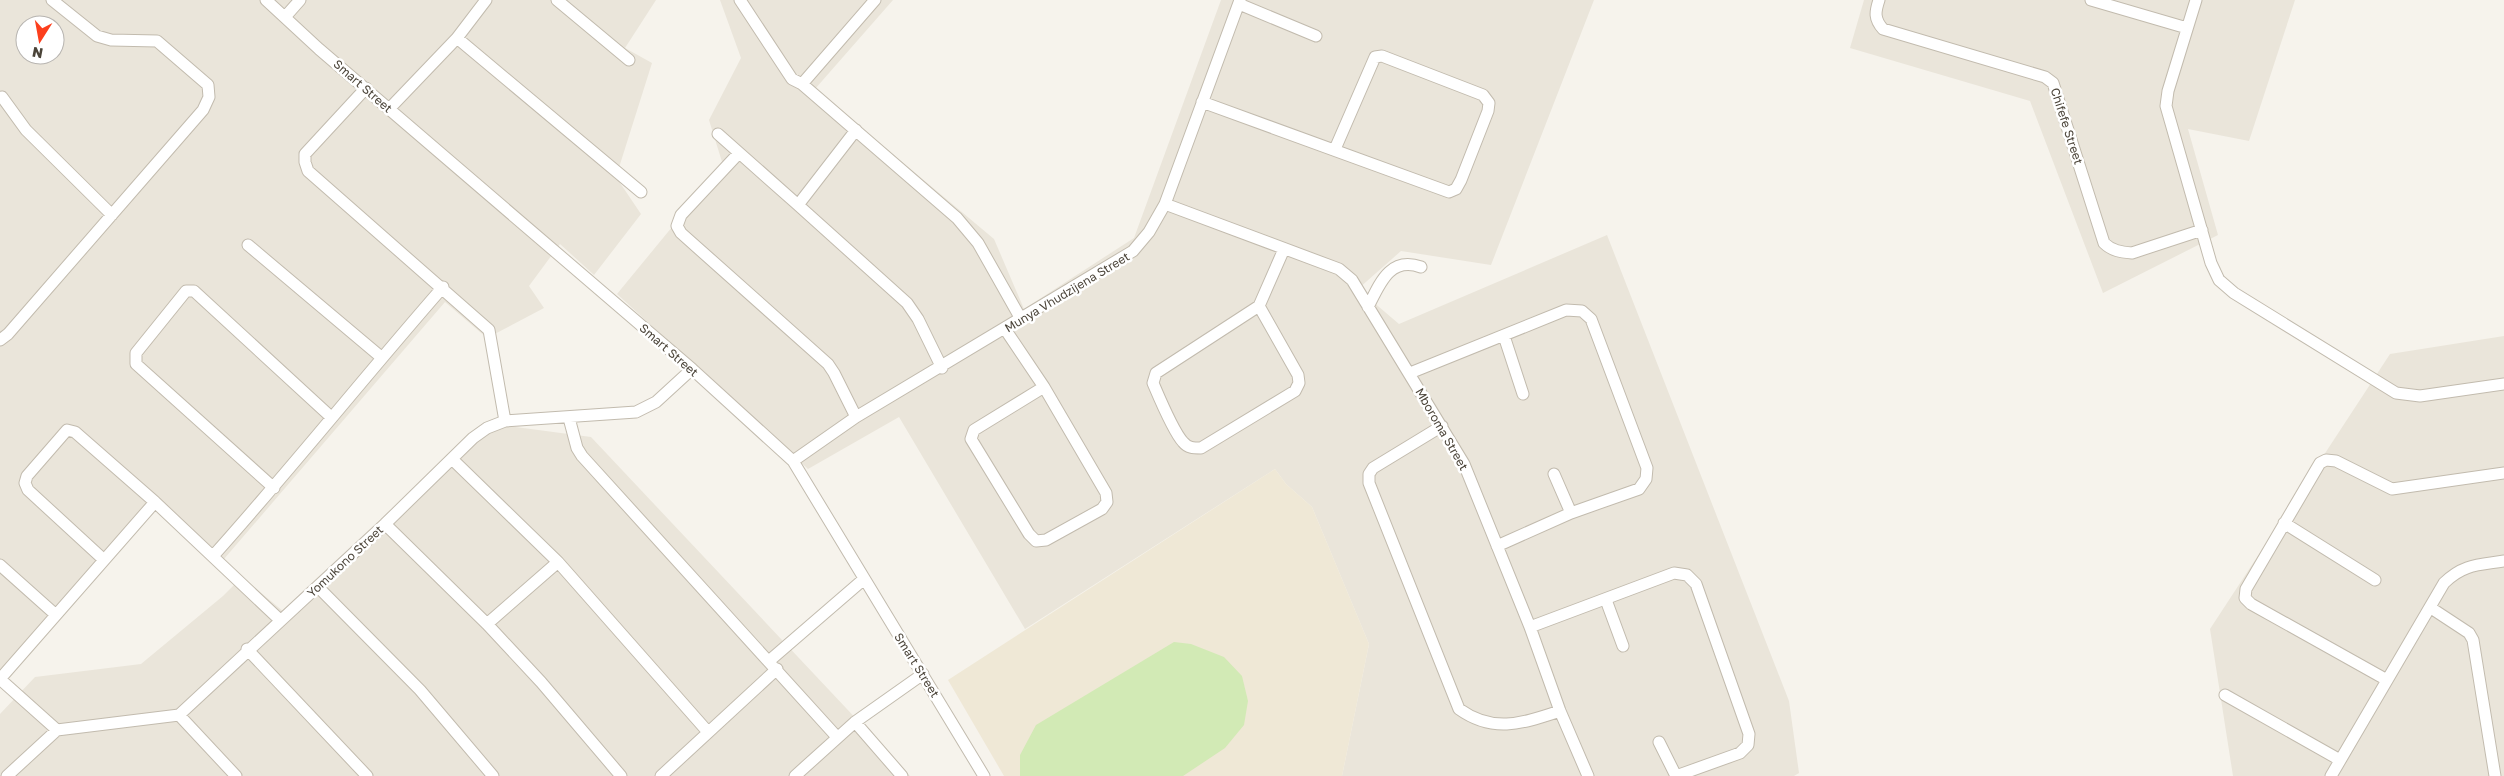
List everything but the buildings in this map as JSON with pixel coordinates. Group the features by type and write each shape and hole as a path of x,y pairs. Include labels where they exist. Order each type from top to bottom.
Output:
{"street":[{"path":"0,340 8,334 203,110 209,97 208,85 157,41 111,40 98,36 52,0"},
{"name":"Smart Street","path":"266,0 389,109 692,369 793,461 984,776"},
{"path":"285,17 300,0"},
{"path":"389,109 457,38 486,0"},
{"path":"557,0 629,60"},
{"path":"740,0 792,79 802,84 933,195 968,230 978,243 1021,319"},
{"path":"802,84 875,0"},
{"name":"Chifefe Street","path":"1879,0 1875,12 1877,22 1883,29 2045,77 2053,83 2104,243 2110,248 2132,253 2202,230"},
{"path":"2091,0 2187,28"},
{"path":"2196,0 2168,91 2166,106 2211,263 2218,280 2234,293 2396,393 2420,396 2504,384"},
{"path":"1240,2 1316,36"},
{"name":"Munya Vhudzijena Street","path":"793,461 856,417 942,368 1134,252 1150,232 1165,204 1240,2"},
{"path":"457,38 641,192"},
{"path":"1202,102 1449,192 1456,188 1461,180 1488,111 1489,103 1483,95 1382,56 1374,57 1335,150"},
{"path":"366,88 305,154 308,171 489,330 505,421"},
{"path":"2,97 26,130 112,215"},
{"path":"798,205 856,130"},
{"path":"718,134 907,303 918,319 942,368"},
{"path":"738,152 681,215 677,226 681,232 828,364 856,417"},
{"name":"Mboroma Street","path":"1165,204 1339,269 1352,280 1464,464 1530,627 1560,711 1588,776"},
{"path":"248,245 381,357"},
{"path":"1259,306 1298,375 1299,383 1295,391 1201,448 1191,448 1183,442 1156,392 1153,383 1156,373 1259,306 1284,249"},
{"path":"1368,307 1381,282 1394,267 1409,263 1421,267"},
{"path":"213,556 274,488 381,357 443,288"},
{"path":"274,488 136,364 136,353 186,291 194,290 331,418"},
{"path":"1410,373 1566,310 1582,311 1591,320 1647,468 1646,479 1639,489 1571,512 1496,546"},
{"path":"1005,329 1044,386 1106,494 1107,502 1102,509 1046,540 1036,541 1029,534 971,439 974,430 1044,386"},
{"path":"1504,336 1523,394"},
{"name":"Yomukono Street","path":"179,715 247,649 318,587 385,524 473,438 487,428 505,421 636,412 656,402 692,369"},
{"path":"569,418 577,448 582,456 837,737"},
{"path":"1442,426 1373,468 1368,474 1459,709 1468,716 1505,726 1517,725 1560,711"},
{"path":"103,560 28,490 25,483 27,476 68,430 75,432 155,502 280,620"},
{"path":"452,458 558,562 708,732"},
{"path":"2386,680 2251,604 2245,598 2246,589 2320,463 2326,460 2336,461 2392,489 2504,473"},
{"path":"1554,474 1571,512"},
{"path":"58,730 0,679 155,502"},
{"path":"2284,523 2375,580"},
{"path":"385,524 487,624 541,682 621,776"},
{"path":"2331,776 2444,583 2455,572 2469,566 2504,561"},
{"path":"487,624 558,562"},
{"path":"0,565 56,615"},
{"path":"1530,627 1674,573 1687,574 1696,584 1749,734 1748,745 1740,754 1676,776 1659,742"},
{"path":"661,776 708,732 773,665 864,579"},
{"path":"318,587 420,690 493,776"},
{"path":"1606,600 1623,646"},
{"path":"2431,608 2470,633 2473,640 2495,776"},
{"path":"247,649 367,776"},
{"path":"795,776 855,722 923,674"},
{"path":"2225,694 2340,760"},
{"path":"8,776 58,730 179,715 236,776"},
{"path":"855,722 902,776"}],"shaded area":[{"path":"0,0 656,0 625,48 652,63 616,177 641,214 594,275 560,244 529,286 544,308 487,338 445,302 218,566 155,509 0,685"},
{"path":"720,0 893,0 815,89 994,239 1024,309 1134,238 1221,0 1594,0 1491,265 1401,251 1358,289 1399,324 1607,235 1789,701 1799,773 1794,776 1342,776 1369,644 1312,507 1286,484 1275,469 1025,629 899,417 808,469 617,294 723,165 709,120 741,58"},
{"path":"1864,0 2295,0 2249,141 2188,129 2218,235 2103,293 2030,101 1850,48"},
{"path":"2504,336 2504,776 2233,776 2210,629 2390,354"},
{"path":"492,424 591,437 910,776 0,776 0,714 35,677 141,664 223,596 242,577 284,612"},
{"path":"1275,469 1286,484 1312,507 1369,644 1342,776 1004,776 948,680"}],"green space":[{"path":"1174,642 1191,644 1224,657 1242,676 1248,701 1244,725 1225,748 1183,776 1020,776 1020,755 1036,725"}]}
